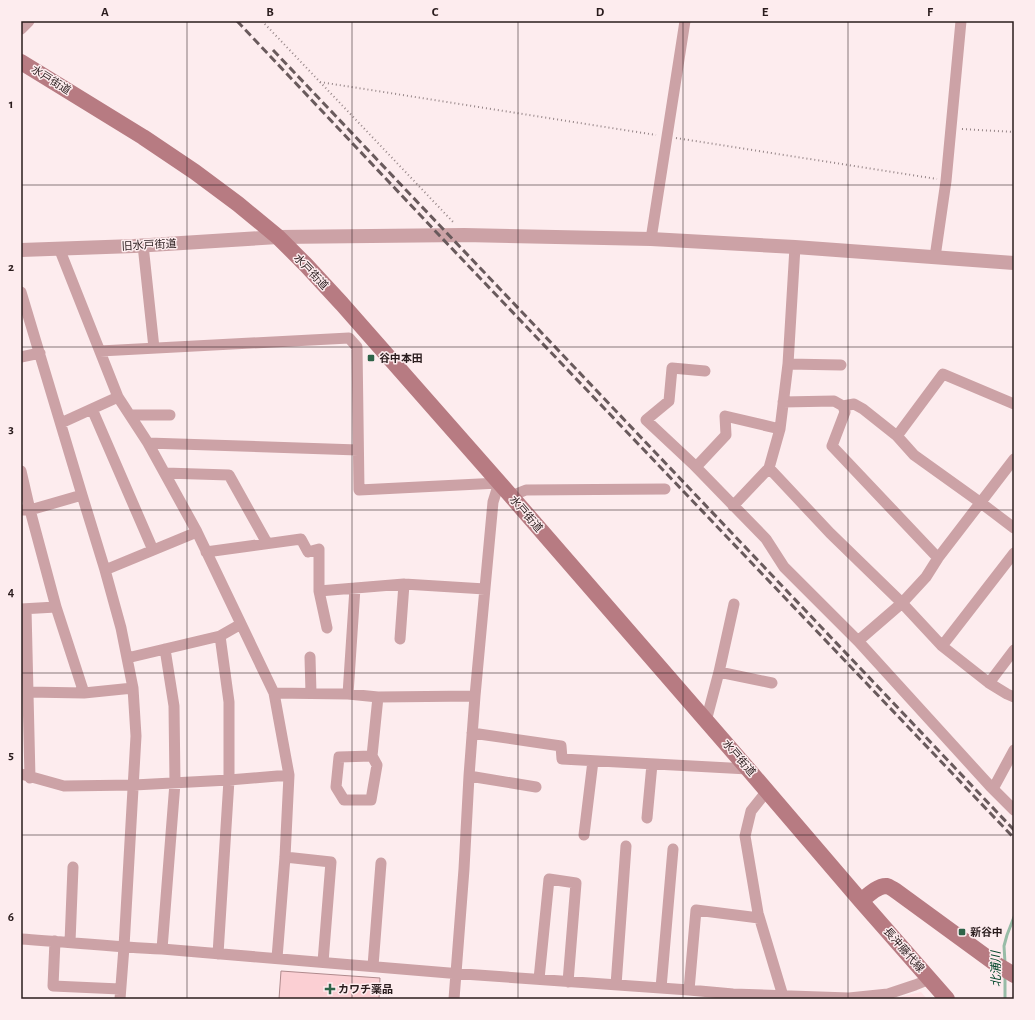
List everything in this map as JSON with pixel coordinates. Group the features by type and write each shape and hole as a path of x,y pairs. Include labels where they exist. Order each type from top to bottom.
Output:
{"main road":[{"name":"水戸街道","path":"23,64 143,136 238,204 278,237 306,265 365,330 511,496 767,791 860,901"},
{"path":"860,901 877,889 883,886 888,886 1009,972"},
{"name":"長沖藤代線","path":"860,901 947,999"}],"street":[{"path":"21,29 29,21"},
{"path":"651,239 685,21"},
{"path":"935,257 946,181 961,21"},
{"name":"旧水戸街道","path":"21,250 142,246 278,237 464,234 651,239 795,247 1014,263"},
{"path":"142,246 154,348"},
{"path":"733,506 770,468 780,429 788,364 795,247"},
{"path":"59,248 118,397 148,442 197,532 274,693 289,775 285,857 277,958"},
{"path":"21,292 105,570 121,628 133,688 136,736 120,994 53,986 55,941"},
{"path":"353,342 365,330"},
{"path":"100,351 349,338 357,347 359,490 499,483 494,502 475,696 454,999"},
{"path":"21,357 40,353"},
{"path":"788,364 841,365"},
{"path":"705,371 672,368 669,401 646,420 696,467 766,539 784,567 858,641 1014,810"},
{"path":"897,436 943,374 1014,404"},
{"path":"60,423 118,397"},
{"path":"783,402 834,401 842,406 845,412 832,446 938,558"},
{"path":"842,406 854,404 863,409 897,436 914,455 1014,528"},
{"path":"92,409 153,550"},
{"path":"130,415 170,415"},
{"path":"696,467 726,436 725,416 780,429"},
{"path":"148,442 358,450"},
{"path":"858,641 902,603 926,578 938,558 1014,459"},
{"path":"770,468 830,533 902,603 942,646 989,683 1014,698"},
{"path":"21,472 25,510 84,693"},
{"path":"165,473 229,475 267,543"},
{"path":"511,496 526,490 665,489"},
{"path":"25,510 82,495"},
{"path":"105,570 197,532"},
{"path":"206,552 301,539 308,552 318,549 319,591 327,628"},
{"path":"942,646 1014,553"},
{"path":"319,591 404,584 485,589"},
{"path":"400,639 404,584"},
{"path":"348,694 355,588"},
{"path":"706,721 719,672 734,604"},
{"path":"56,607 23,609 28,692 26,776 64,786 175,783 289,775"},
{"path":"127,658 220,636 241,624"},
{"path":"218,954 229,780 229,702 220,636"},
{"path":"162,949 175,783 174,706 165,649"},
{"path":"989,683 1014,650"},
{"path":"310,657 311,693"},
{"path":"719,672 772,683"},
{"path":"28,692 84,693 133,688"},
{"path":"274,693 348,694 378,697 475,696"},
{"path":"372,756 339,757 336,787 344,800 371,800 377,765 372,756 378,697"},
{"path":"472,733 561,746 562,759 748,769"},
{"path":"993,789 1014,750"},
{"path":"584,836 593,761"},
{"path":"647,818 652,764"},
{"path":"469,776 536,787"},
{"path":"767,791 751,811 745,836 759,918 783,996"},
{"path":"616,986 626,846"},
{"path":"660,988 673,849"},
{"path":"285,857 331,862 323,962"},
{"path":"373,966 381,864"},
{"path":"70,942 73,867"},
{"path":"539,979 549,879 576,883 568,982"},
{"path":"689,990 696,910 759,918"},
{"path":"21,940 70,942 733,994 849,998 888,994 930,979"}],"path":[{"path":"262,21 464,234"},
{"path":"320,82 946,181"},
{"path":"951,129 1014,132"}],"shaded area":[{"path":"921,992 927,999 890,999"}],"building":[{"name":"カワチ薬品","path":"281,971 380,978 379,999 279,999"}],"waterway":[{"name":"北浦川","path":"1005,963 1004,946 1014,917"},
{"name":"北浦川","path":"1005,975 1005,999"}],"railway":[{"path":"237,21 1014,838"},
{"path":"273,50 1014,830"}],"place":[{"name":"谷中本田","path":"371,358"},
{"name":"新谷中","path":"962,932"},
{"name":"カワチ薬品","path":"330,989"}]}
